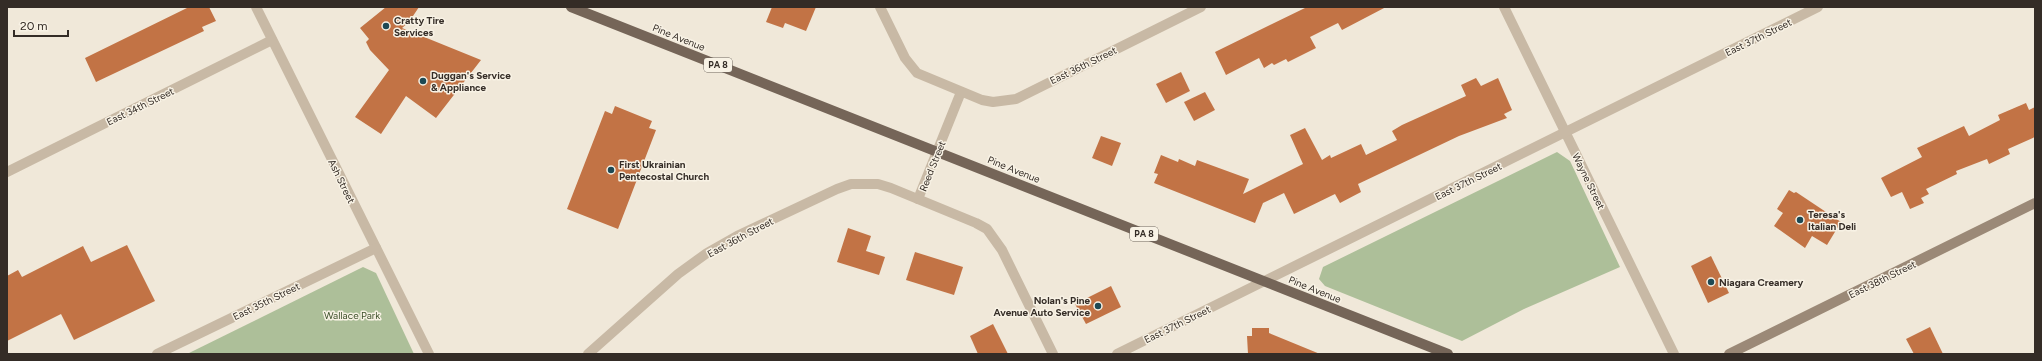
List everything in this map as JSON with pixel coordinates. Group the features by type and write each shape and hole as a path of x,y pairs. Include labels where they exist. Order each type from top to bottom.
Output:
{"main road":[{"name":"Pine Avenue","path":"580,8 937,152 1448,354"},
{"name":"East 38th Street","path":"1729,354 2035,203"}],"street":[{"name":"Ash Street","path":"256,7 429,354"},
{"path":"880,7 910,66 925,77 961,92"},
{"name":"East 36th Street","path":"961,92 993,102 1016,98 1201,7"},
{"name":"Wayne Street","path":"1504,7 1674,354"},
{"name":"East 37th Street","path":"1117,354 1818,7"},
{"name":"East 34th Street","path":"7,172 272,40"},
{"name":"Reed Street","path":"961,92 918,199 976,223 987,229 995,238 1053,354"},
{"name":"East 36th Street","path":"588,354 678,274 707,253 737,236 837,188 851,184 878,184 918,199"},
{"name":"East 35th Street","path":"157,354 376,248"}],"green space":[{"path":"1557,152 1570,161 1620,267 1524,309 1462,341 1325,286 1319,279 1323,267"},
{"name":"Wallace Park","path":"363,267 376,273 414,354 187,354"}],"building":[{"path":"189,7 209,7 216,21 202,27 204,31 96,82 85,58"},
{"name":"Duggan's Service & Appliance","path":"386,7 419,7 409,22 402,28 481,60 436,118 406,96 381,134 355,117 389,70 370,50 366,42 369,39 360,28"},
{"path":"772,7 816,7 806,31 785,23 783,28 766,22"},
{"path":"1307,7 1386,7 1342,30 1338,23 1310,37 1316,48 1288,62 1286,59 1274,65 1272,63 1264,68 1259,58 1226,75 1215,52"},
{"path":"1181,72 1190,91 1166,103 1156,84"},
{"path":"1476,78 1481,86 1498,78 1512,110 1504,114 1507,118 1459,136 1358,184 1361,192 1340,203 1335,194 1294,214 1284,193 1263,203 1255,223 1154,183 1158,174 1154,173 1161,155 1178,162 1179,159 1195,166 1197,160 1249,179 1243,194 1303,164 1290,135 1305,128 1322,160 1330,155 1331,158 1361,144 1366,155 1397,140 1392,131 1402,125 1466,96 1461,85"},
{"path":"1205,92 1215,110 1194,121 1184,102"},
{"path":"2026,103 2029,110 2035,107 2035,137 2008,149 2010,154 1989,164 1987,159 1956,171 1957,174 1926,189 1929,194 1921,198 1924,203 1910,209 1902,192 1891,197 1881,178 1922,157 1917,148 1964,126 1969,136 2000,120 1998,115"},
{"name":"First Ukrainian Pentecostal Church","path":"615,106 652,121 649,128 656,130 618,229 567,209 605,111 612,114"},
{"path":"1101,136 1121,143 1112,166 1092,158"},
{"path":"1789,190 1794,193 1796,192 1841,222 1827,245 1812,236 1805,248 1774,226 1783,213 1777,209"},
{"path":"848,228 871,236 866,251 885,257 879,275 837,262"},
{"path":"127,245 155,301 74,340 61,314 7,341 7,276 18,270 22,277 83,246 91,262"},
{"path":"915,252 963,267 954,295 906,280"},
{"path":"1711,256 1729,293 1708,303 1691,266"},
{"path":"1111,286 1121,307 1086,324 1075,304"},
{"path":"993,324 1008,354 978,354 970,336"},
{"path":"1930,327 1943,354 1914,354 1906,339"},
{"path":"1252,328 1269,328 1269,333 1320,354 1248,354 1247,336 1252,336"}],"place":[{"name":"Cratty Tire Services","path":"386,26"},
{"name":"Duggan's Service & Appliance","path":"423,81"},
{"name":"First Ukrainian Pentecostal Church","path":"611,170"},
{"name":"Teresa's Italian Deli","path":"1800,220"},
{"name":"Niagara Creamery","path":"1711,282"},
{"name":"Nolan's Pine Avenue Auto Service","path":"1098,306"}]}
